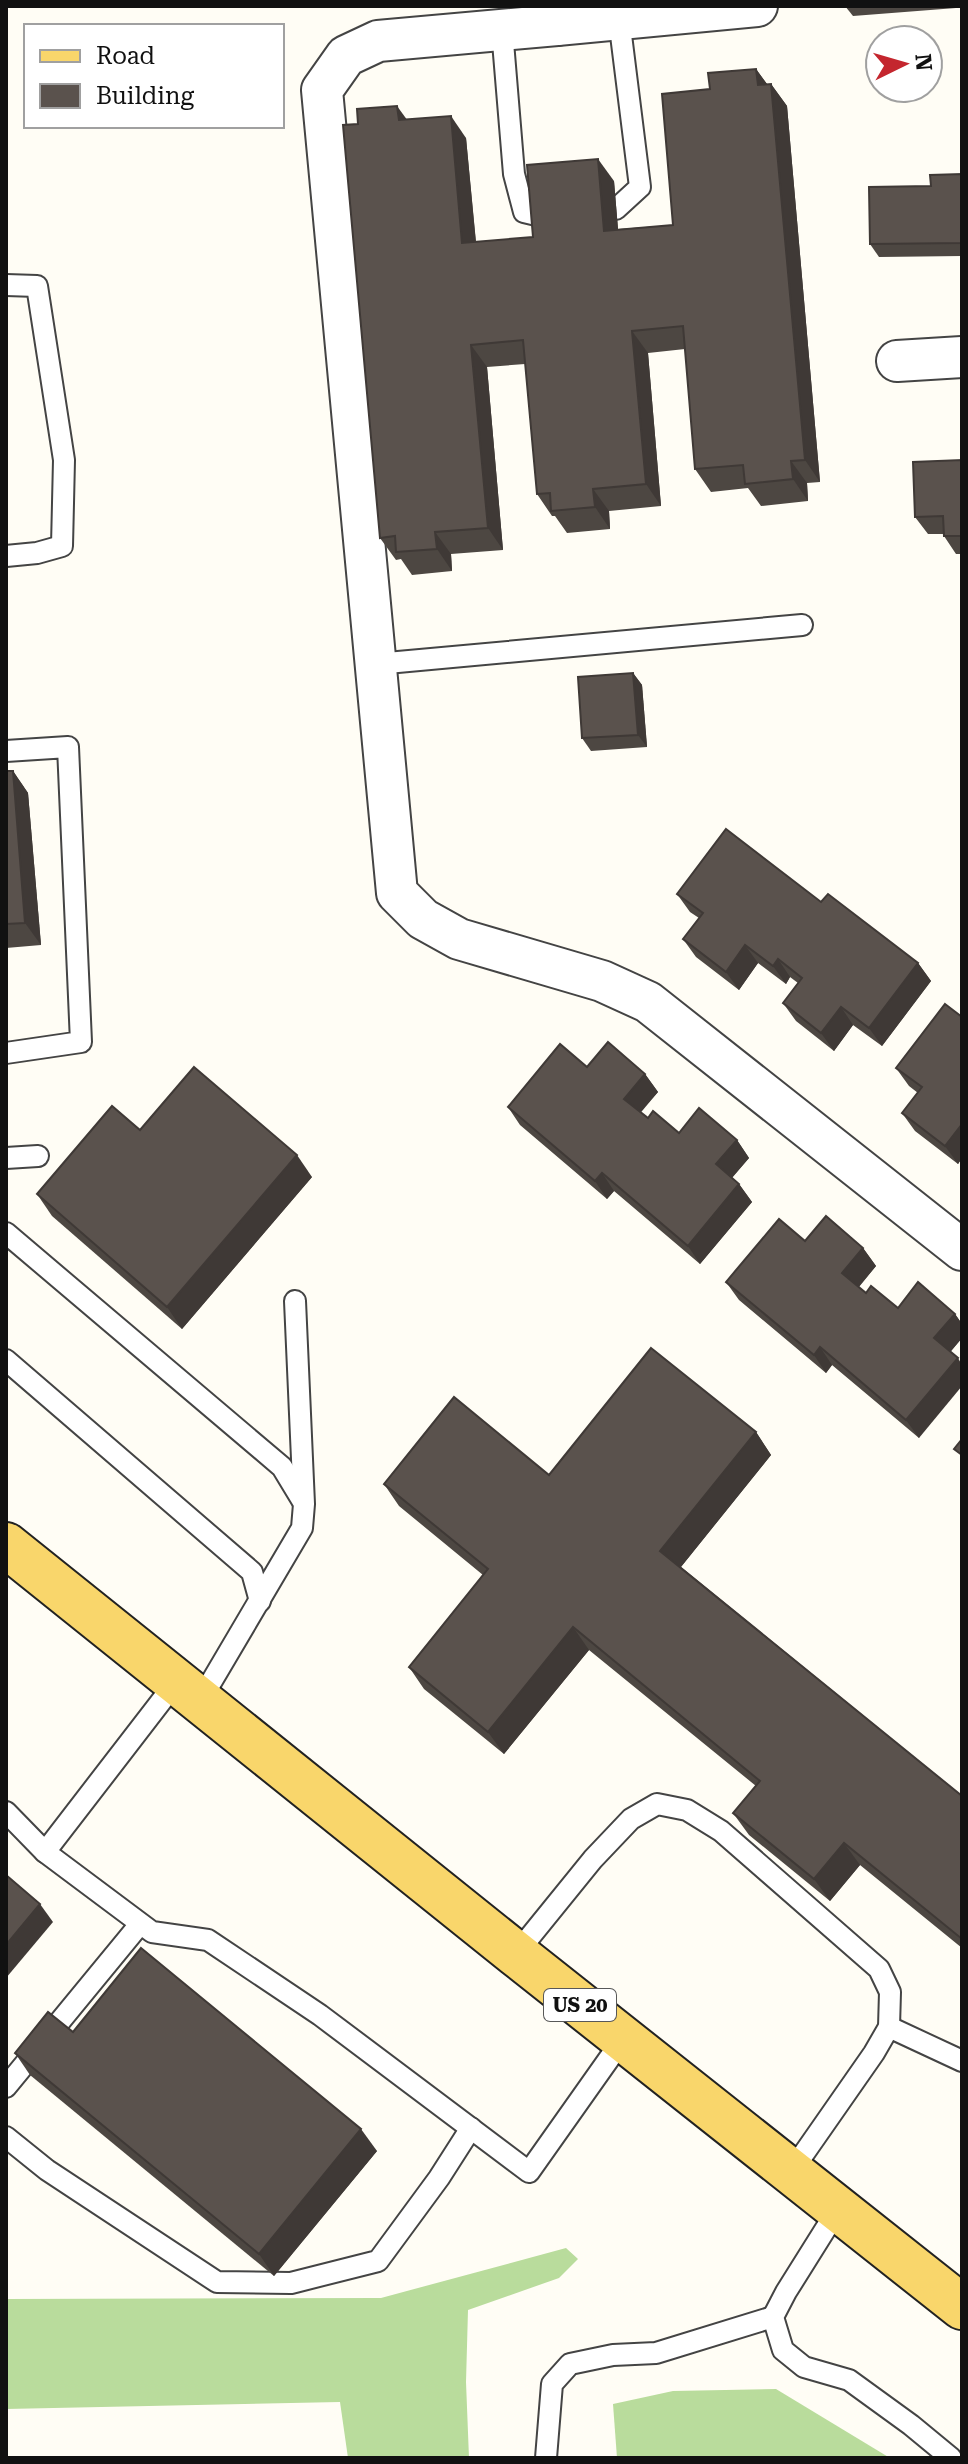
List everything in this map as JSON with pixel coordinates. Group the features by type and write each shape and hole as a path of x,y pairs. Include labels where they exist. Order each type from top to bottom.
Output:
{"main road":[{"name":"US 20","path":"6,1545 962,2307"}],"street":[{"path":"757,6 619,19 556,16 502,30 378,41 346,56 322,90 397,893 423,919 459,939 602,981 648,1002 962,1250"},
{"path":"897,361 962,357"}],"lane":[{"path":"616,209 640,187 619,19"},
{"path":"502,30 514,174 524,212 545,217"},
{"path":"6,285 37,286 64,460 62,546 37,553 6,556"},
{"path":"376,664 802,625"},
{"path":"6,751 68,747 81,1042 6,1053"},
{"path":"6,1158 38,1156"},
{"path":"6,1233 282,1467 304,1504"},
{"path":"45,1852 188,1692 260,1601 302,1528 304,1504 295,1301"},
{"path":"6,1360 252,1572 260,1601"},
{"path":"516,1954 593,1859 631,1819 657,1804 687,1810 721,1831 879,1969 890,1992 889,2027 791,2172"},
{"path":"6,1812 45,1852 140,1924 152,1932 208,1940 320,2015 529,2172 623,2039"},
{"path":"6,2087 140,1924"},
{"path":"889,2027 962,2061"},
{"path":"6,2137 47,2170 217,2282 291,2283 378,2261 439,2178 471,2128"},
{"path":"838,2209 773,2317 783,2350 804,2367 849,2380 951,2458"},
{"path":"546,2458 552,2384 570,2364 613,2355 656,2353 773,2317"}],"green space":[{"path":"566,2248 578,2259 559,2278 468,2310 466,2382 469,2458 348,2458 340,2402 6,2409 6,2299 381,2298"},
{"path":"776,2389 890,2458 617,2458 613,2404 673,2391"}],"building":[{"path":"756,69 758,85 771,84 805,460 791,461 793,479 745,484 743,465 695,469 683,326 632,331 646,484 593,489 595,507 551,511 550,493 537,494 523,340 471,345 488,528 435,532 437,549 396,552 395,536 380,538 343,125 358,124 357,109 397,106 399,120 451,116 462,243 533,237 527,165 598,159 604,231 673,225 662,94 710,89 708,73"},
{"path":"962,174 962,243 870,244 869,187 931,186 930,175"},
{"path":"962,460 962,536 944,536 943,516 915,517 913,462"},
{"path":"633,673 638,735 582,738 578,677"},
{"path":"6,771 13,771 25,923 6,924"},
{"path":"726,829 821,902 828,894 918,963 869,1028 841,1007 821,1033 783,1003 802,978 778,959 773,966 745,945 726,972 683,939 703,913 677,894"},
{"path":"945,1004 962,1017 962,1124 945,1146 902,1113 922,1087 896,1068"},
{"path":"608,1042 645,1074 624,1099 648,1118 653,1111 679,1133 699,1108 737,1140 716,1164 739,1184 688,1246 602,1173 595,1181 508,1107 560,1044 587,1067"},
{"path":"194,1067 297,1155 167,1307 37,1194 112,1106 140,1130"},
{"path":"826,1216 863,1248 842,1273 866,1293 871,1286 898,1308 918,1282 955,1314 934,1338 958,1358 906,1420 820,1347 814,1355 726,1282 779,1219 805,1241"},
{"path":"651,1348 756,1432 660,1551 962,1796 962,1939 844,1843 814,1879 733,1813 760,1781 573,1627 488,1732 409,1667 488,1569 384,1484 454,1397 549,1475"},
{"path":"962,1439 962,1455 954,1449"},
{"path":"6,1875 40,1904 6,1945"},
{"path":"141,1948 361,2129 259,2254 15,2053 48,2012 73,2032"}]}
